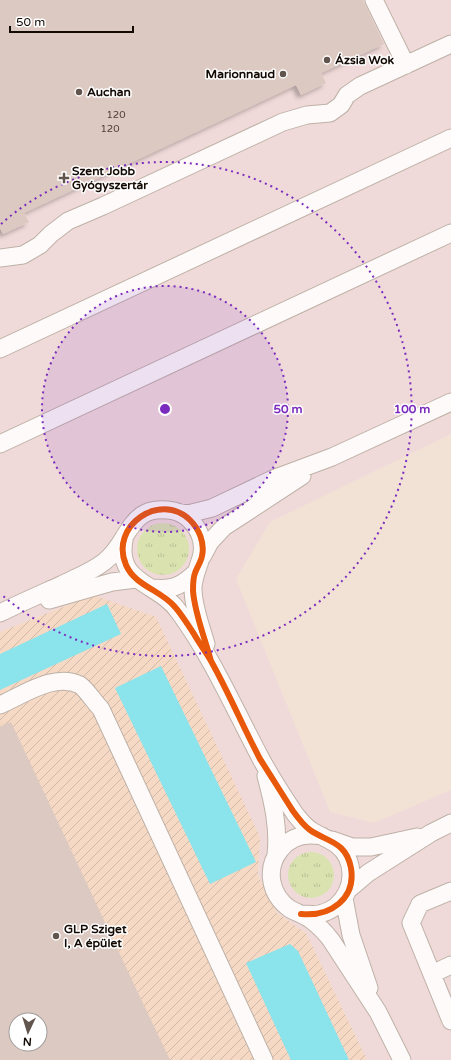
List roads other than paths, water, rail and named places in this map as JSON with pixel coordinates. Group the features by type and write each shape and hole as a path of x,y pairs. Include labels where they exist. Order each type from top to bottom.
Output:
{"street":[{"path":"374,0 406,65"},
{"path":"0,258 23,255 40,245 68,221 283,122 307,115 330,113 340,105 346,95 360,86 451,44"},
{"path":"0,349 451,138"},
{"path":"0,444 451,233"},
{"path":"0,614 84,574 104,562 111,555 131,524 141,516 152,511 165,509 188,514 212,508 273,480 332,457 451,402"},
{"path":"125,535 123,554 125,564 136,580 152,588 164,589 175,587 186,582 194,574 210,542 224,527 332,457"},
{"path":"177,512 187,517 195,525 203,545 202,557"},
{"path":"194,574 193,589 195,606 211,661"},
{"path":"0,614 112,582 136,580"},
{"path":"152,588 174,605 211,661 260,758 303,824 311,831 352,847 372,847 431,833"},
{"path":"0,705 50,682 63,681 80,686 101,709 264,1060"},
{"path":"260,758 277,828 276,855"},
{"path":"301,914 311,915 329,911 337,905 368,873 431,833 451,823"},
{"path":"378,1012 351,935 346,894 351,879 351,868 347,857 341,848 328,838 313,835 302,836 292,840 283,846 276,855 272,864 271,875 274,890 283,904 323,929 378,1012 402,1060"},
{"path":"451,891 420,904 411,923 451,1021"},
{"path":"432,974 451,965"}],"water":[{"path":"107,604 121,634 0,690 0,654"},
{"path":"161,666 256,862 210,884 115,688"},
{"path":"290,944 298,951 349,1060 291,1060 246,963"}],"place":[{"name":"Ázsia Wok","path":"327,60"},
{"name":"Marionnaud","path":"283,74"},
{"name":"Auchan","path":"79,92"},
{"name":"Szent Jobb Gyógyszertár","path":"64,178"},
{"name":"GLP Sziget I, A épület","path":"56,936"}]}
